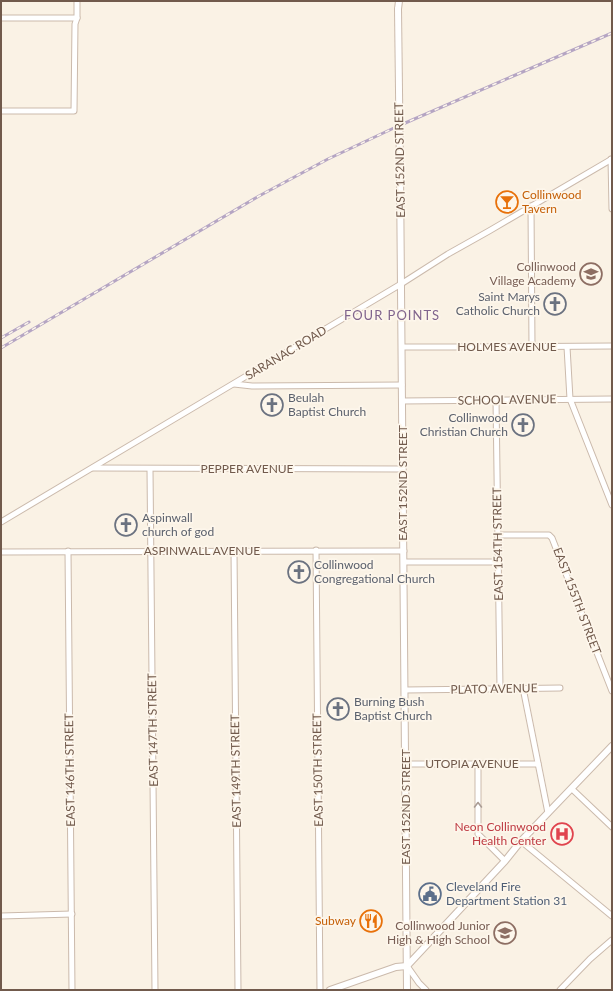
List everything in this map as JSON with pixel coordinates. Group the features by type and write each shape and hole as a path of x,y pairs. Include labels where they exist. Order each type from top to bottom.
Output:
{"street":[{"path":"1,111 74,111 75,24 77,18 77,1"},
{"name":"EAST 152ND STREET","path":"398,1 407,990"},
{"path":"1,18 77,18"},
{"path":"612,159 612,209"},
{"name":"SARANAC ROAD","path":"1,522 401,284 448,254 612,159"},
{"path":"531,206 532,347"},
{"name":"HOLMES AVENUE","path":"402,347 612,346"},
{"path":"567,347 570,400 612,505"},
{"path":"234,384 252,386 402,385"},
{"name":"SCHOOL AVENUE","path":"402,401 612,399"},
{"name":"EAST 154TH STREET","path":"496,400 500,688"},
{"name":"PEPPER AVENUE","path":"92,468 403,469"},
{"name":"EAST 147TH STREET","path":"150,469 156,990"},
{"name":"EAST 155TH STREET","path":"498,535 549,535 552,538 612,691"},
{"name":"ASPINWALL AVENUE","path":"1,552 316,550 404,551"},
{"name":"EAST 150TH STREET","path":"316,550 320,990"},
{"name":"EAST 146TH STREET","path":"68,551 72,990"},
{"name":"EAST 149TH STREET","path":"234,551 238,990"},
{"path":"404,562 498,562"},
{"path":"523,688 548,813"},
{"name":"PLATO AVENUE","path":"405,690 560,688"},
{"path":"330,990 396,967 407,966 505,861 521,841 612,746"},
{"name":"UTOPIA AVENUE","path":"405,764 538,764"},
{"path":"478,764 478,834 505,861"},
{"path":"572,789 612,827"},
{"path":"521,841 612,916"},
{"path":"1,916 72,914"},
{"path":"560,990 590,959 612,940"},
{"path":"407,966 426,990"}],"railway":[{"path":"1,348 259,196 328,159 396,127 612,33"},
{"path":"1,338 29,322"}],"place":[{"name":"Collinwood Tavern","path":"507,202"},
{"name":"Collinwood Village Academy","path":"591,274"},
{"name":"Saint Marys Catholic Church","path":"555,304"},
{"name":"Beulah Baptist Church","path":"272,405"},
{"name":"Collinwood Christian Church","path":"523,425"},
{"name":"Aspinwall church of god","path":"126,525"},
{"name":"Collinwood Congregational Church","path":"299,572"},
{"name":"Burning Bush Baptist Church","path":"338,709"},
{"name":"Neon Collinwood Health Center","path":"562,834"},
{"name":"Cleveland Fire Department Station 31","path":"430,894"},
{"name":"Subway","path":"371,921"},
{"name":"Collinwood Junior High & High School","path":"505,933"}],"district":[{"name":"FOUR POINTS","path":"392,315"}]}
